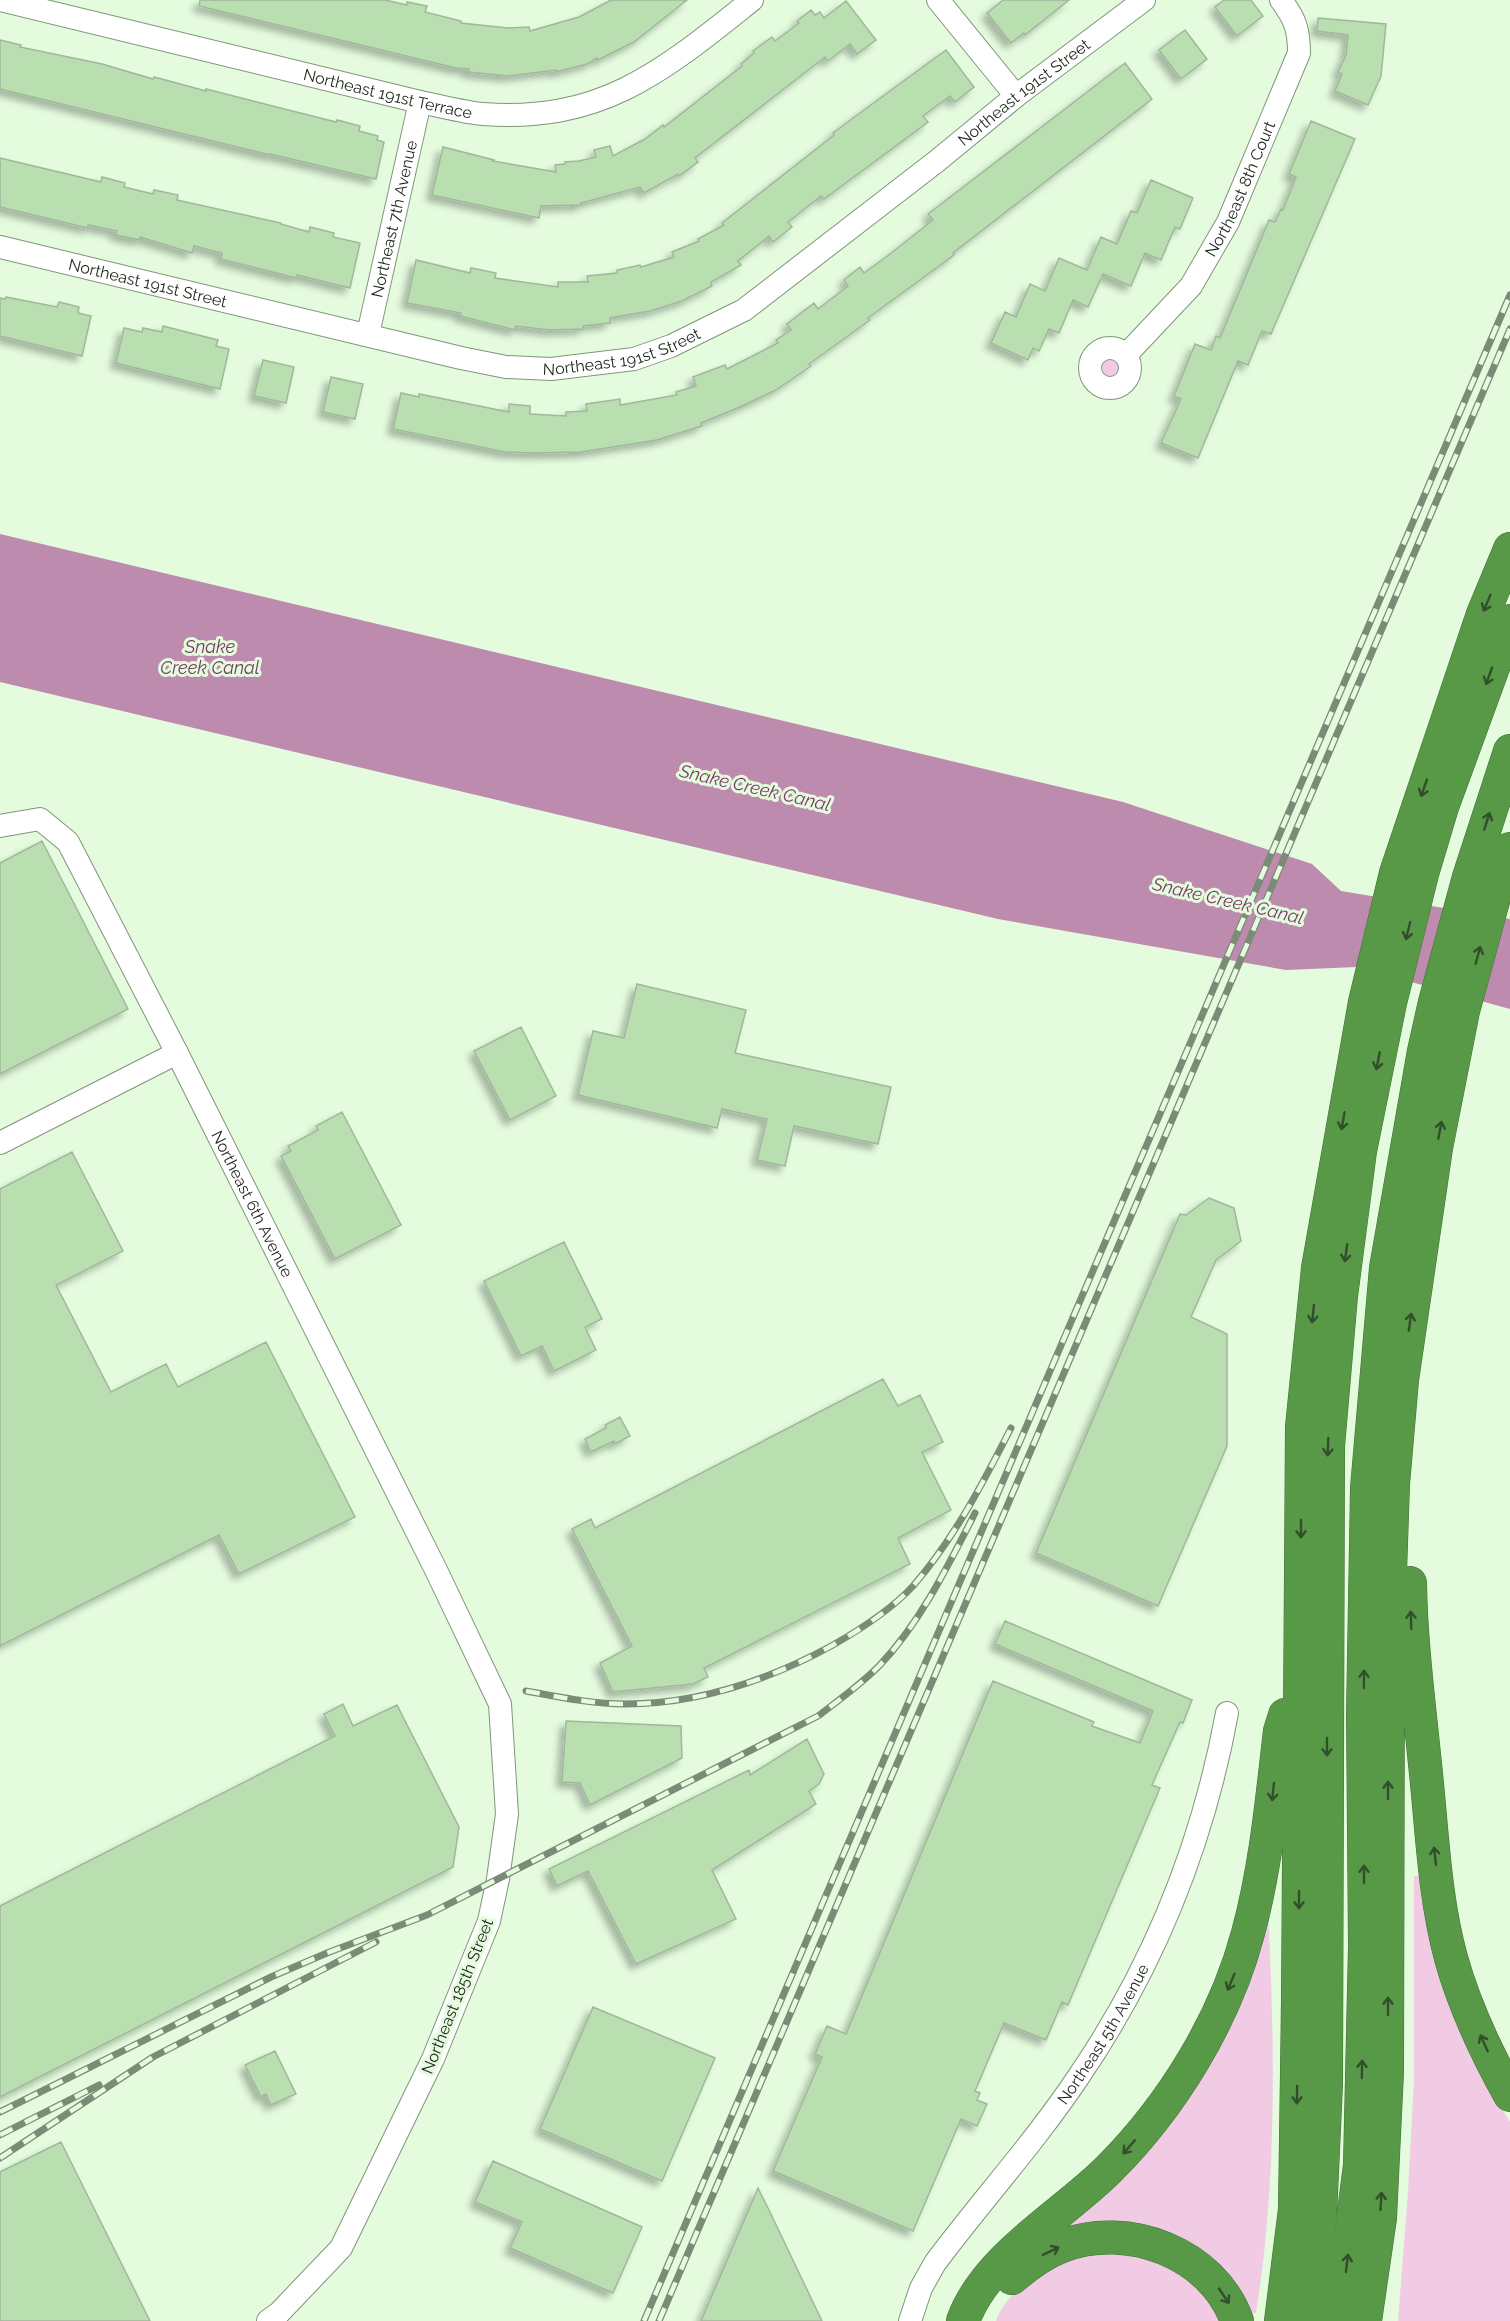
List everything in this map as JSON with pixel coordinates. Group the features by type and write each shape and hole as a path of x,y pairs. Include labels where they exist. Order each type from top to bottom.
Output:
{"highway":[{"path":"1281,2321 1295,2209 1302,1427 1318,1268 1377,1003 1409,873 1483,614 1510,549"},
{"path":"1409,873 1442,807 1510,621"},
{"path":"1365,2321 1380,2218 1388,2072 1388,1633 1393,1484 1402,1380 1436,1148 1449,1007 1484,878 1510,751"},
{"path":"1484,878 1510,849"},
{"path":"1306,2321 1320,2216 1326,2084 1328,1446 1341,1296 1377,1003"},
{"path":"1340,2321 1360,2165 1365,1946 1363,1713 1367,1488 1386,1268 1422,1063 1449,1007"},
{"path":"1402,1380 1409,1510 1411,1627 1437,1877 1446,1933 1457,1977 1481,2037 1510,2095"},
{"path":"963,2321 981,2286 1003,2260 1086,2191 1130,2145 1167,2099 1210,2028 1238,1966 1256,1903 1280,1731 1301,1652"},
{"path":"982,2321 1007,2282 1027,2265 1063,2246 1106,2238 1147,2242 1185,2258 1216,2284 1231,2306 1237,2321"}],"street":[{"name":"Northeast 191st Terrace","path":"0,0 420,102 481,114 524,115 599,102 637,84 684,54 752,0"},
{"path":"938,0 1016,96"},
{"name":"Northeast 191st Street","path":"0,247 506,367 550,369 634,359 670,346 744,310 928,168 1016,96 1144,0"},
{"name":"Northeast 8th Court","path":"1126,355 1191,286 1228,222 1299,53 1299,32 1292,15 1281,0"},
{"name":"Northeast 7th Avenue","path":"368,334 420,102"},
{"name":"Northeast 6th Avenue","path":"0,826 40,819 68,842 177,1053 451,1599"},
{"path":"0,1143 177,1053"},
{"name":"Northeast 185th Street","path":"268,2321 279,2313 341,2248 433,2059 489,1921 498,1879 507,1814 500,1704 451,1599"},
{"name":"Northeast 5th Avenue","path":"910,2321 921,2288 935,2263 1078,2078 1143,1972 1172,1904 1202,1819 1214,1779 1227,1713"}],"shaded area":[{"path":"1110,356 1118,359 1121,367 1118,375 1110,378 1102,375 1099,367 1102,359"},
{"path":"1414,1876 1426,1876 1502,2109 1510,2122 1510,2321 1398,2321 1414,2079"},
{"path":"1268,1913 1273,2063 1271,2164 1263,2264 1256,2313 1246,2313 1216,2271 1056,2239 1092,2199"},
{"path":"1126,2249 1194,2278 1223,2321 996,2321 1014,2293 1032,2275 1053,2262"}],"water":[{"name":"Snake Creek Canal","path":"0,534 1123,802 1312,864 1341,891 1510,919 1510,1009 1356,967 1286,970 998,919 0,682"}],"building":[{"path":"200,0 385,0 407,5 407,2 427,6 425,12 461,21 461,23 508,28 529,27 530,31 579,17 611,0 687,0 634,42 598,60 597,58 587,64 556,72 556,70 508,76 468,72 469,69 456,68 199,6"},
{"path":"1003,0 1069,0 1025,35 1024,33 1011,43 987,13"},
{"path":"1224,0 1251,0 1263,16 1237,36 1215,7"},
{"path":"846,1 876,40 857,54 850,44 828,61 825,57 695,158 698,162 679,176 678,174 644,193 640,187 581,203 581,205 541,206 539,218 432,195 443,147 493,161 556,172 555,165 596,157 594,150 610,146 613,156 645,139 663,125 664,127 742,66 741,64 754,53 753,51 772,37 775,41 799,23 797,21 811,10 815,15 820,12 824,18"},
{"path":"1318,18 1386,24 1381,76 1368,105 1335,91 1342,74 1338,72 1346,55 1348,35 1317,31"},
{"path":"1185,30 1207,59 1181,79 1159,50"},
{"path":"0,40 21,45 20,47 102,64 153,79 154,77 360,126 359,131 378,136 377,140 384,142 376,179 0,89"},
{"path":"946,50 974,87 955,102 950,96 923,116 928,122 824,199 821,196 788,222 792,227 773,242 769,236 738,261 741,265 711,282 712,286 682,301 650,311 610,318 610,323 583,326 583,329 549,330 516,326 515,330 460,316 461,313 407,303 416,260 470,273 471,268 496,273 495,278 558,287 558,282 588,282 587,276 617,273 617,270 640,265 641,267 674,257 672,252 699,241 698,239 724,225 722,223 834,135 833,133"},
{"path":"1125,63 1152,99 953,253 954,255 868,318 870,320 809,364 811,366 776,390 701,423 702,426 657,440 581,452 505,452 393,429 401,393 419,397 419,394 509,412 509,404 530,406 530,414 566,416 566,412 587,411 586,404 620,399 620,405 677,395 676,392 696,386 693,377 725,365 727,369 778,343 776,340 791,330 787,324 814,303 818,309 848,286 844,280 860,267 864,273 890,254 933,220 928,214"},
{"path":"1311,121 1355,139 1271,334 1262,331 1248,365 1238,361 1198,458 1161,443 1181,399 1174,396 1195,344 1211,350 1216,336 1220,338 1269,220 1275,222 1281,209 1283,210 1296,177 1289,174"},
{"path":"0,158 101,182 102,177 125,183 124,187 153,194 154,190 178,195 177,200 281,223 309,232 310,227 334,233 333,237 360,243 350,288 297,275 296,278 221,259 222,253 194,246 192,253 140,237 140,240 116,235 117,231 88,225 88,228 0,207"},
{"path":"1151,180 1193,198 1180,229 1175,227 1161,260 1145,253 1131,286 1103,274 1088,307 1073,300 1059,333 1049,329 1039,351 1033,348 1028,360 991,343 1005,312 1016,317 1030,284 1045,291 1059,258 1087,270 1101,237 1117,244 1131,211 1137,213"},
{"path":"6,297 57,307 59,302 79,307 78,313 91,316 82,356 0,336 0,298 5,299"},
{"path":"163,326 218,340 216,346 229,349 220,389 116,363 124,328 142,332 143,328 162,332"},
{"path":"263,360 294,367 286,403 254,396"},
{"path":"331,377 363,384 355,419 323,412"},
{"path":"42,841 128,1009 0,1074 0,863"},
{"path":"637,984 746,1010 735,1053 891,1087 878,1144 794,1126 785,1166 757,1160 767,1119 722,1109 717,1128 578,1095 593,1031 624,1038"},
{"path":"521,1027 556,1096 510,1120 474,1051"},
{"path":"342,1112 401,1225 335,1259 281,1156 291,1151 288,1146 318,1130 316,1126"},
{"path":"72,1152 123,1251 56,1285 111,1392 166,1364 178,1387 266,1342 355,1517 239,1574 219,1535 0,1646 0,1189"},
{"path":"1209,1198 1234,1208 1241,1241 1216,1260 1191,1317 1227,1334 1227,1446 1158,1606 1036,1553 1180,1214 1186,1215"},
{"path":"564,1242 602,1319 585,1327 596,1350 554,1371 542,1346 521,1356 484,1281"},
{"path":"883,1379 898,1406 920,1395 943,1442 922,1452 951,1510 898,1538 910,1564 704,1668 708,1677 693,1684 613,1692 600,1663 632,1646 572,1529 591,1519 595,1528"},
{"path":"620,1417 630,1436 591,1452 585,1439 606,1428 605,1425"},
{"path":"1005,1621 1192,1700 1152,1785 1160,1788 1068,2005 1062,2002 1046,2040 1004,2023 975,2091 980,2093 977,2100 987,2104 977,2126 961,2119 913,2231 773,2171 822,2057 815,2054 827,2026 846,2034 993,1681 1094,1722 1092,1726 1140,1743 1153,1711 995,1644"},
{"path":"343,1704 353,1726 397,1705 459,1827 453,1867 0,2097 0,1906 335,1736 324,1714"},
{"path":"566,1721 681,1726 682,1758 590,1805 580,1783 562,1782"},
{"path":"807,1739 824,1774 819,1784 809,1791 816,1804 712,1870 736,1919 636,1964 588,1871 557,1886 549,1869 749,1770 750,1775"},
{"path":"593,2007 715,2058 662,2181 540,2129"},
{"path":"275,2051 296,2094 271,2105 266,2094 261,2097 245,2065"},
{"path":"61,2142 150,2321 0,2321 0,2172"},
{"path":"493,2161 642,2227 613,2293 510,2248 522,2222 475,2202"},
{"path":"758,2188 769,2210 822,2321 701,2321"}],"railway":[{"path":"644,2321 1510,295"},
{"path":"659,2321 1510,329"},
{"path":"526,1691 613,1704 680,1700 733,1688 759,1679 833,1645 865,1626 895,1603 928,1568 967,1510 1011,1428"},
{"path":"0,2112 271,1977 427,1915 818,1716 879,1666 908,1631 932,1593 975,1513"},
{"path":"0,2158 153,2057 376,1942"},
{"path":"0,2135 99,2085"}]}
